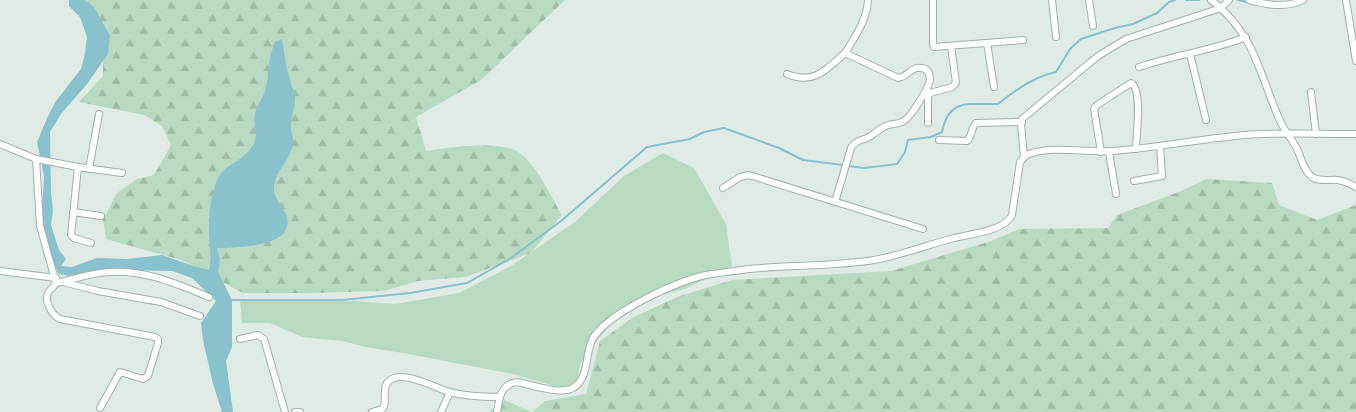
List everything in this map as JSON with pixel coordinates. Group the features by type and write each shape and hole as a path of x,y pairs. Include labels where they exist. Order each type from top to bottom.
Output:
{"street":[{"path":"787,74 803,79 811,79 831,66 845,53 862,24 867,11 868,0"},
{"path":"933,0 933,45 937,48 1023,40"},
{"path":"1052,0 1056,37"},
{"path":"1090,0 1093,26"},
{"path":"1024,156 1022,122 1024,117 1098,56 1126,38 1221,8 1229,0"},
{"path":"1249,0 1280,5 1303,0"},
{"path":"1346,0 1353,22 1356,60"},
{"path":"1212,1 1221,8 1246,37 1280,122 1311,176 1320,180 1338,180 1356,186"},
{"path":"1139,67 1246,37"},
{"path":"987,43 994,87"},
{"path":"928,123 928,96 930,93 952,87 956,83 951,46"},
{"path":"835,202 855,142 866,138 883,127 903,122 913,112 930,78 929,72 925,68 912,69 906,76 898,78 845,53"},
{"path":"1190,54 1206,120"},
{"path":"1100,152 1094,114 1095,108 1131,82 1138,95 1136,149"},
{"path":"1311,92 1316,134"},
{"path":"89,169 99,114"},
{"path":"939,140 967,141 975,125 979,123 1022,122"},
{"path":"497,412 499,397 507,384 517,382 558,390 573,388 579,384 583,376 592,339 620,312 696,277 759,268 856,263 876,260 905,254 947,240 997,228 1009,221 1012,215 1020,162 1024,156 1030,153 1053,150 1109,152 1244,135 1286,133 1356,134"},
{"path":"0,144 38,159 89,169 122,172"},
{"path":"1134,181 1162,176 1160,146"},
{"path":"1109,152 1116,194"},
{"path":"38,159 40,226 58,281"},
{"path":"78,167 72,237 91,243"},
{"path":"723,188 740,176 748,175 923,229"},
{"path":"73,212 101,216"},
{"path":"0,271 162,302 200,316"},
{"path":"100,408 120,372 143,379 148,376 158,339 55,316 51,312 47,295 58,281 101,273 134,272 166,280 209,297"},
{"path":"240,339 258,336 264,339 285,412"},
{"path":"372,412 382,409 384,406 385,388 391,380 412,378 450,392 499,397"},
{"path":"441,412 450,392"},
{"path":"295,412 300,412"}],"green space":[{"path":"82,0 565,0 481,80 416,117 426,151 489,146 513,149 521,154 539,175 562,215 531,253 465,277 418,281 384,291 243,293 181,260 106,239 103,220 117,193 137,179 154,175 171,145 162,126 144,115 79,102 103,76 103,56"},
{"path":"663,153 694,168 726,224 732,266 685,289 631,303 598,339 580,364 576,392 513,374 365,347 343,341 302,337 270,323 242,323 240,300 342,300 395,304 459,293 511,266 575,222 624,176"},
{"path":"1206,179 1272,183 1279,205 1317,220 1356,205 1356,412 532,412 545,401 586,394 600,341 632,318 677,297 732,280 891,271 991,241 1019,229 1108,228 1117,215 1181,191"},
{"path":"504,400 532,412 489,412"}],"water":[{"path":"69,0 84,0 94,7 110,36 108,54 87,84 61,114 50,132 53,211 51,225 59,250 66,259 61,266 72,267 97,258 127,259 162,255 209,270 211,257 210,215 216,182 227,168 250,150 255,141 255,115 265,91 275,42 282,39 287,70 295,95 291,125 293,143 290,153 276,178 274,189 277,199 288,219 287,225 285,231 273,240 253,246 217,248 220,260 218,272 232,300 232,347 226,361 233,412 222,412 213,384 203,340 201,323 216,301 192,278 172,271 116,270 85,272 74,277 59,274 52,261 44,234 42,213 44,176 37,142 56,101 81,69 85,53 87,37 80,17 69,6"}],"waterway":[{"path":"848,166 864,168 897,164 905,152 908,140 931,137 942,132 945,121 955,108 970,104 998,104 1026,84 1056,72 1070,49 1081,39 1133,24 1157,13 1169,2 1175,0"},
{"path":"1186,0 1199,0"},
{"path":"1238,0 1248,2"},
{"path":"232,300 342,300 410,293 467,283 511,258 561,221 647,147 690,139 704,132 724,128 779,148 803,160 843,165"}]}
